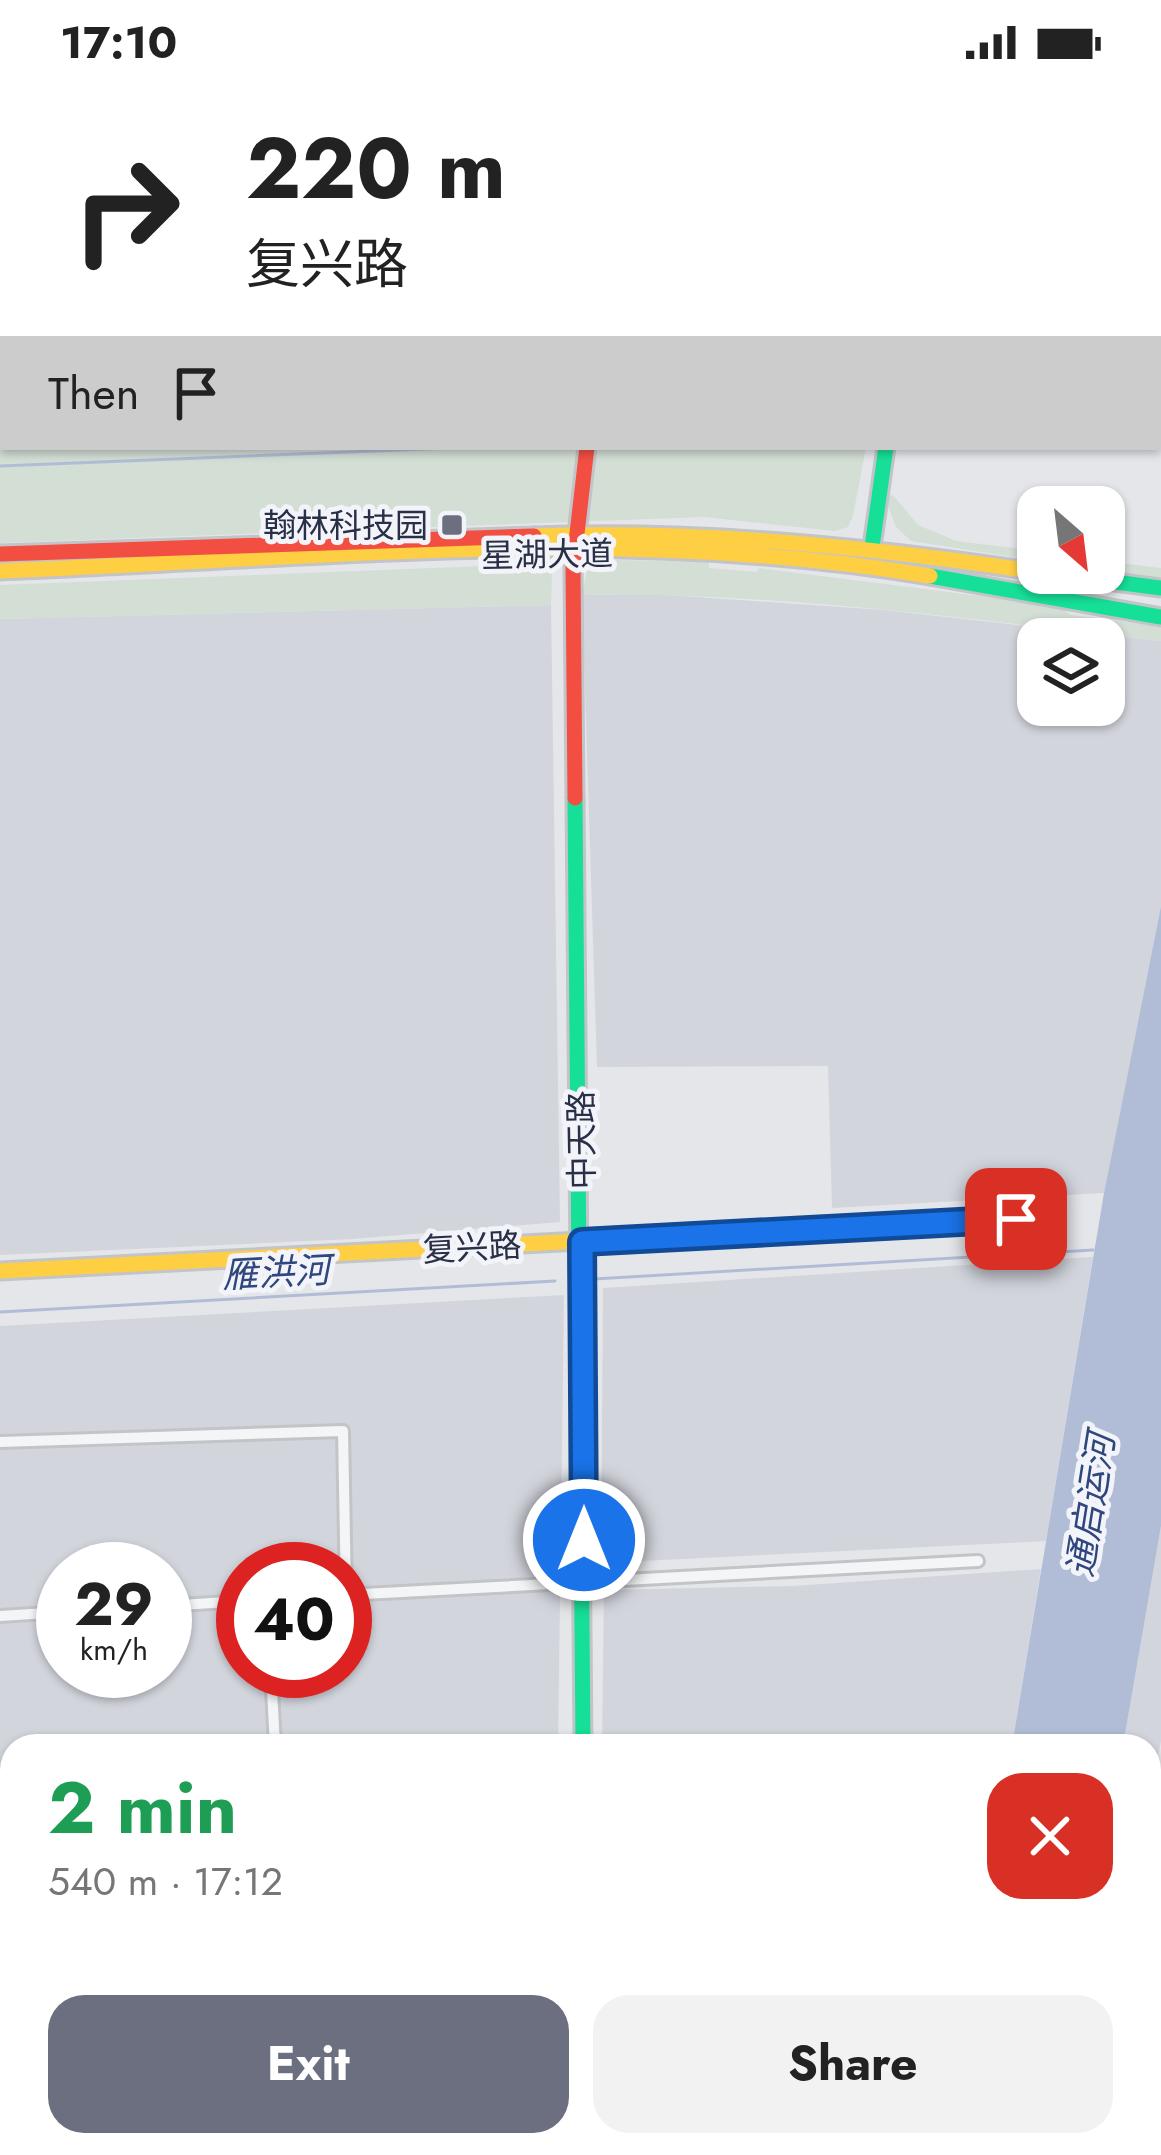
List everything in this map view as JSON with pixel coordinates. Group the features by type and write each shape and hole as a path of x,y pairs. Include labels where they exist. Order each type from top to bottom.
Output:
{"street":[{"path":"872,547 885,454"},
{"name":"中天路","path":"584,1734 574,543 585,455"},
{"name":"星湖大道","path":"0,572 721,533 872,547 1017,569"},
{"name":"星湖大道","path":"0,554 574,543 866,565 1161,616"},
{"path":"1125,583 1161,588"},
{"name":"复兴路","path":"0,1271 1016,1219"},
{"path":"0,1442 343,1431 345,1542"},
{"path":"372,1592 978,1561"},
{"path":"0,1616 36,1614"},
{"path":"272,1698 274,1734"}],"shaded area":[{"path":"0,450 865,450 853,516 848,527 835,531 704,517 0,543"},
{"path":"892,494 918,525 956,541 1017,548 1017,558 911,541 896,527 886,501"},
{"path":"616,560 709,562 709,568 757,572 759,568 1059,606 1071,615 1096,618 1017,618 1017,624 800,602 582,595 587,571"},
{"path":"536,564 552,572 551,605 0,619 0,585"},
{"path":"1125,564 1161,568 1161,580 1125,574"},
{"path":"653,594 1017,625 1017,726 1125,726 1125,637 1161,641 1161,906 1104,1193 832,1208 828,1066 597,1067 582,595"},
{"path":"551,605 560,1222 353,1239 0,1255 0,619"},
{"path":"1125,622 1161,626 1161,641 1125,637"},
{"path":"1093,1257 1046,1541 601,1563 603,1288"},
{"path":"564,1295 558,1734 0,1734 0,1326"},
{"path":"1161,1526 1161,1734 1125,1734"},
{"path":"1041,1569 1014,1734 602,1734 604,1590 793,1586"}],"water":[{"name":"通启运河","path":"1161,906 1161,1526 1125,1734 1014,1734 1104,1193"}],"waterway":[{"path":"0,466 401,450"},
{"name":"雁洪河","path":"594,1279 1093,1250"},
{"name":"雁洪河","path":"0,1312 555,1281"}],"traffic: fast":[{"path":"872,547 886,450"},
{"path":"930,576 1161,617"},
{"path":"1125,583 1161,588"},
{"path":"575,798 583,1734"}],"traffic: slow":[{"path":"534,536 787,542 1017,569"},
{"path":"0,571 582,548 815,560 930,576"},
{"path":"0,1271 792,1230"}],"traffic: jam":[{"path":"575,798 573,568 587,450"},
{"path":"0,554 534,536"},
{"path":"792,1230 1017,1219"}],"place":[{"name":"翰林科技园","path":"452,525"}],"route":[{"path":"584,1540 582,1242 1016,1219"}]}
